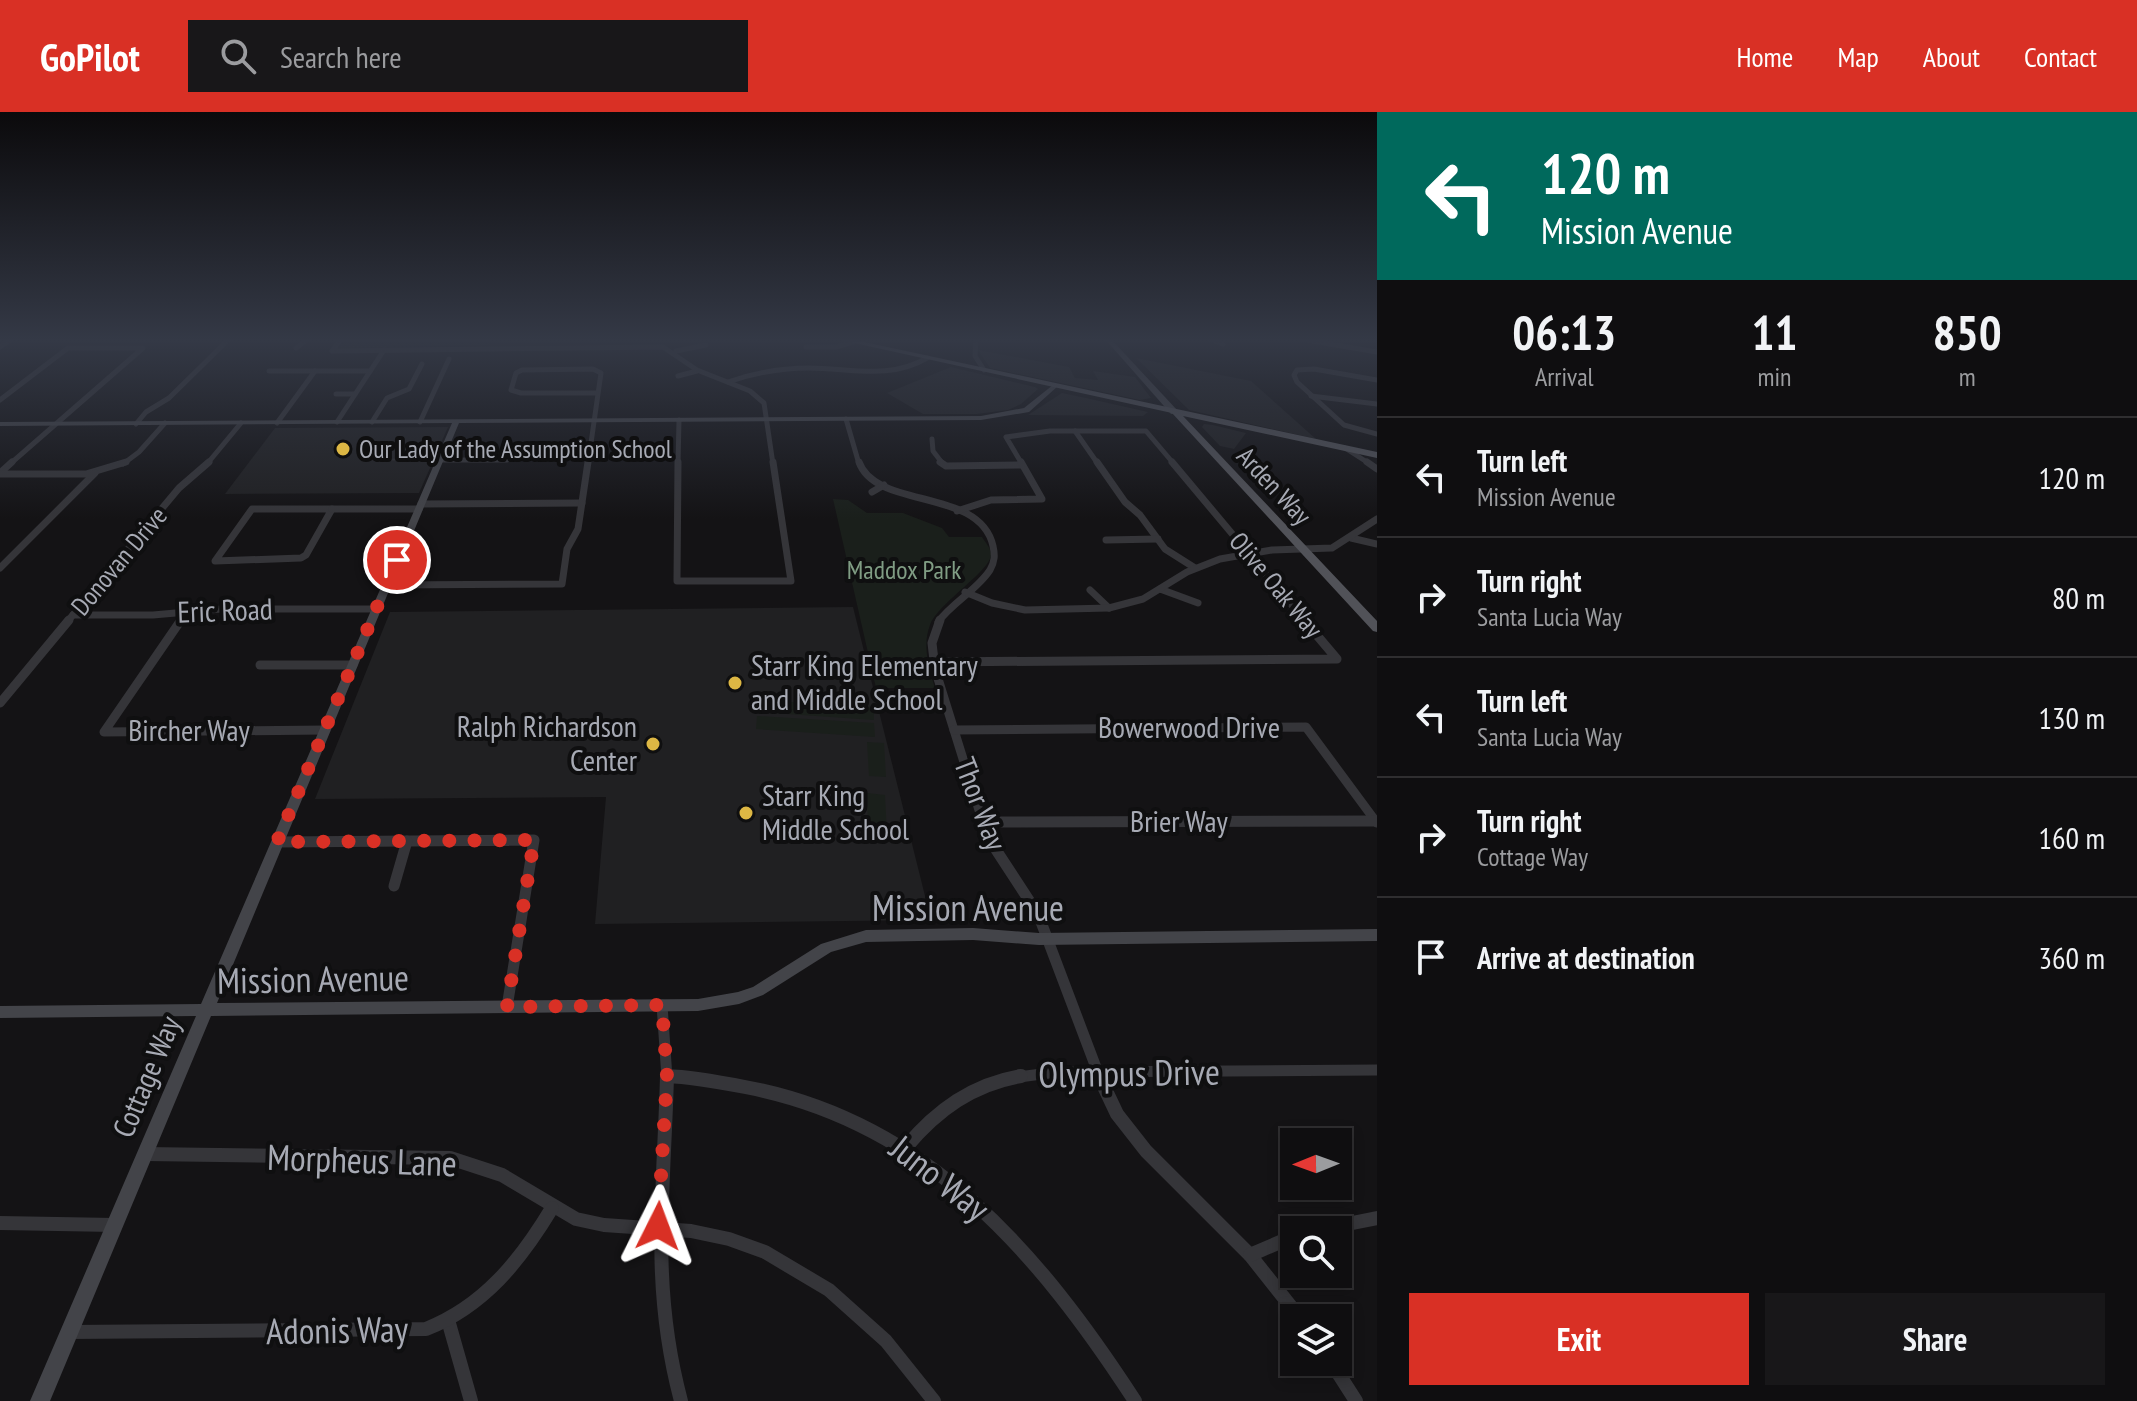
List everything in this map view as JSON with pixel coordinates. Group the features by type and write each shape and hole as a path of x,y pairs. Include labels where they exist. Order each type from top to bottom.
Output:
{"main road":[{"path":"1115,399 1377,455"},
{"name":"Arden Way","path":"1174,412 1377,628"},
{"path":"1192,430 1196,423 1214,420"}],"street":[{"path":"0,473 84,399"},
{"path":"136,424 146,412 167,399"},
{"path":"277,423 294,399"},
{"path":"337,422 352,399"},
{"path":"372,422 386,399"},
{"path":"420,422 431,399"},
{"path":"387,585 562,584 564,559 578,529 596,399"},
{"path":"679,420 677,581 791,581 768,420 761,399"},
{"path":"0,424 1006,416 1031,407 1040,399"},
{"path":"1137,404 1157,399"},
{"name":"Arden Way","path":"1163,399 1174,412"},
{"path":"1315,399 1344,425 1377,434"},
{"path":"1337,399 1377,404"},
{"name":"Thor Way","path":"846,419 861,469 884,485 957,511 982,526 997,555 991,571 948,607 937,623 931,645 933,662 983,822 998,857 1031,902 1049,939 1097,1072 1117,1114 1130,1133 1250,1255 1289,1304"},
{"name":"Cottage Way","path":"40,1401 456,422"},
{"path":"0,473 95,473 128,462 165,423"},
{"name":"Donovan Drive","path":"0,703 179,488 208,463 241,423"},
{"path":"1075,431 1125,502 1175,557 1195,568"},
{"name":"Olive Oak Way","path":"933,662 1337,659 1146,431 1039,432 1006,437 1042,499 991,500 957,511"},
{"path":"932,439 930,445 942,465 1022,465"},
{"path":"1345,448 1377,469"},
{"path":"439,460 507,460"},
{"path":"0,568 95,473"},
{"path":"872,492 884,485"},
{"path":"332,509 306,555 301,558 215,561 252,509 582,503"},
{"path":"965,592 992,603 1025,610 1109,608 1143,599 1195,568 1248,553 1325,550 1351,538 1377,519"},
{"path":"1351,538 1377,544"},
{"path":"1106,540 1158,539"},
{"path":"1160,589 1198,603"},
{"path":"1090,590 1109,608"},
{"name":"Eric Road","path":"73,615 377,609"},
{"name":"Bircher Way","path":"187,612 104,732 325,730"},
{"path":"260,665 353,665"},
{"name":"Bowerwood Drive","path":"954,730 1306,727 1376,822"},
{"name":"Brier Way","path":"983,822 1376,822"},
{"path":"277,842 534,840 507,1007"},
{"path":"394,886 407,841"},
{"name":"Mission Avenue","path":"0,1012 698,1005 739,998 775,982 826,948 853,938 973,934 1049,939 1377,935"},
{"path":"662,1005 667,1076 658,1226 659,1305 666,1347 681,1401"},
{"name":"Olympus Drive","path":"906,1147 944,1106 978,1087 1036,1073 1377,1070"},
{"name":"Juno Way","path":"667,1076 734,1083 792,1095 849,1116 906,1147 961,1190 1014,1240 1077,1315 1135,1401"},
{"name":"Morpheus Lane","path":"145,1154 450,1158 494,1171 577,1220 598,1225 658,1226 737,1242 777,1258 816,1280 871,1325 898,1352 934,1401"},
{"name":"Adonis Way","path":"69,1332 414,1331 448,1320 507,1271 552,1208"},
{"path":"1352,1223 1377,1218"},
{"path":"0,1223 115,1225"},
{"path":"1250,1255 1280,1242"},
{"path":"448,1320 471,1401"},
{"path":"1340,1376 1356,1401"}],"shaded area":[{"path":"898,399 1026,399 1008,410 977,414 923,414"},
{"path":"1052,399 1090,399 1148,412 1143,416 1028,415"},
{"path":"1178,399 1271,399 1316,439 1189,410"},
{"path":"1204,424 1246,433 1234,449 1220,446 1202,427"},
{"path":"448,427 419,493 225,494 275,428"},
{"path":"853,607 931,920 595,924 606,797 315,799 390,612"}],"green space":[{"name":"Maddox Park","path":"833,499 848,500 867,513 903,513 942,528 949,537 982,537 989,547 991,554 983,569 943,607 930,625 926,649 935,688 876,688"},
{"path":"758,700 874,707 874,720 757,712"},
{"path":"757,716 874,723 875,737 756,729"},
{"path":"867,742 884,743 886,777 869,776"},
{"path":"867,793 885,795 887,835 868,833"}],"building":[{"path":"376,446 422,446 415,460 369,459"}],"place":[{"name":"Our Lady of the Assumption School","path":"343,449"},
{"name":"Starr King Elementary and Middle School","path":"735,683"},
{"name":"Ralph Richardson Center","path":"653,744"},
{"name":"Starr King Middle School","path":"746,813"}],"route":[{"path":"397,560 277,842 534,840 507,1007 662,1005 667,1076 658,1226"}]}
